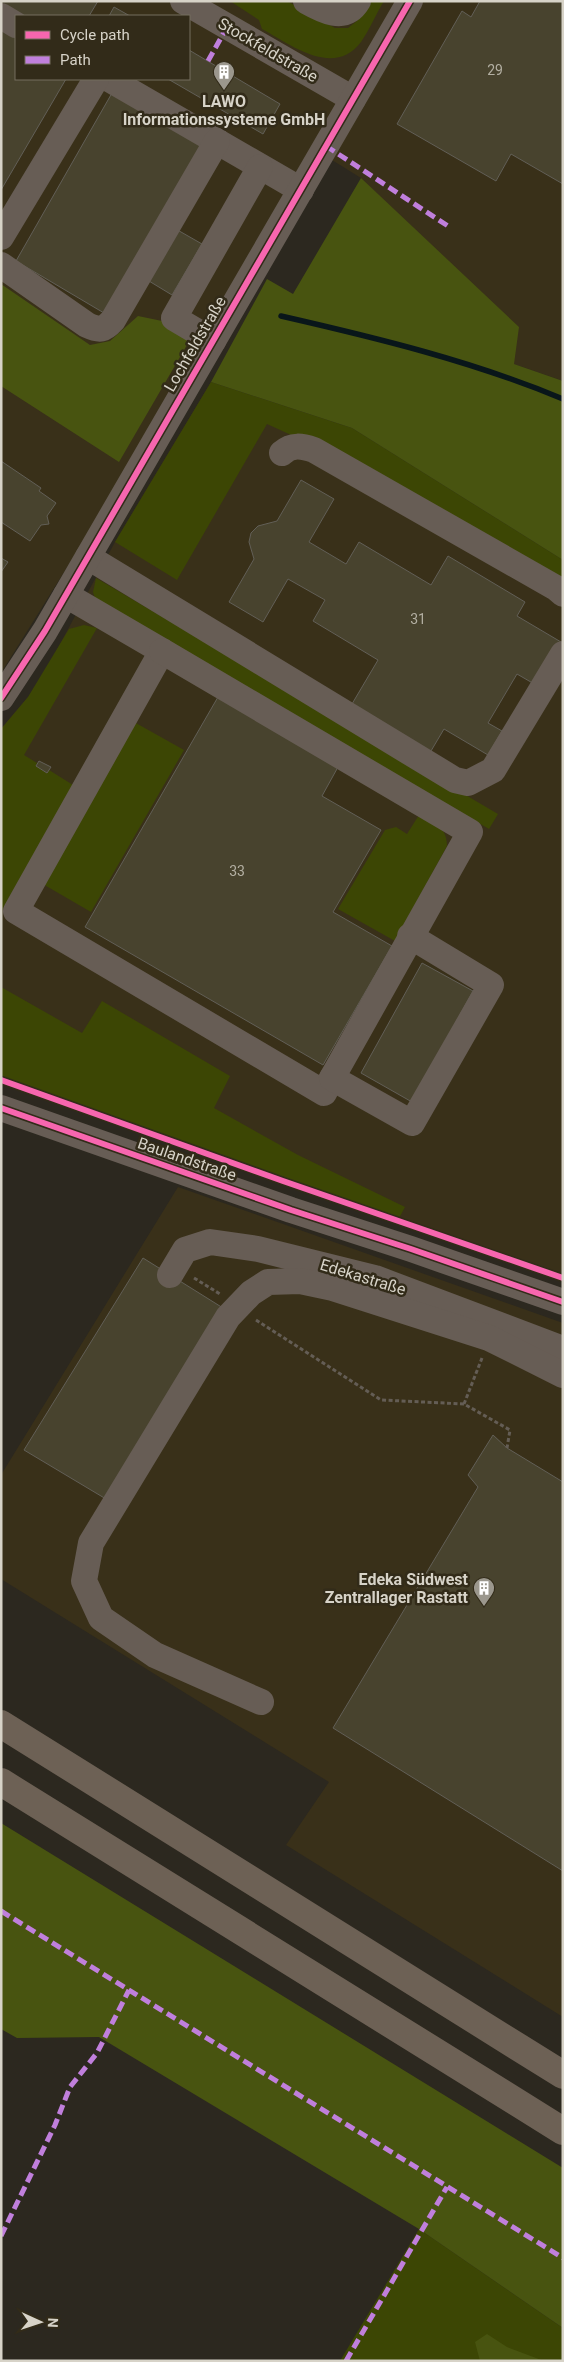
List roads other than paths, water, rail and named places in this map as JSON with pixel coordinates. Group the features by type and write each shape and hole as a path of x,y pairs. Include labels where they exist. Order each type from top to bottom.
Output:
{"highway":[{"path":"1,1724 563,2075"},
{"path":"1,1782 563,2131"}],"street":[{"name":"Stockfeldstraße","path":"183,1 353,99"},
{"path":"306,1 333,14 344,13 355,6 358,1"},
{"name":"Lochfeldstraße","path":"1,698 21,669 62,587 88,557 124,474 213,341 410,1"},
{"path":"1,16 15,24"},
{"path":"1,237 95,80"},
{"path":"111,80 300,190"},
{"path":"1,265 87,325 98,330 106,328 113,320 217,141"},
{"path":"213,341 174,318 260,167"},
{"path":"282,453 288,448 301,446 314,450 556,588 563,594"},
{"path":"88,557 189,610 455,780 468,782 493,770 563,654"},
{"path":"62,587 162,651 470,832 410,936 324,1093 16,911 162,651"},
{"path":"332,1078 412,1123 491,985 410,936"},
{"name":"Baulandstraße","path":"1,1108 291,1210 411,1248 563,1302"},
{"name":"Edekastraße","path":"180,1275 185,1250 210,1242 258,1249 375,1278 563,1349"},
{"path":"261,1702 155,1654 101,1618 84,1582 91,1543 228,1317 237,1307 251,1293 268,1282 300,1281 333,1288 490,1338 563,1375"}],"waterway":[{"path":"281,316 388,342 459,362 529,385 563,399"}],"place":[{"name":"LAWO Informationssysteme GmbH","path":"224,91"},
{"name":"Edeka Südwest Zentrallager Rastatt","path":"484,1607"}]}
